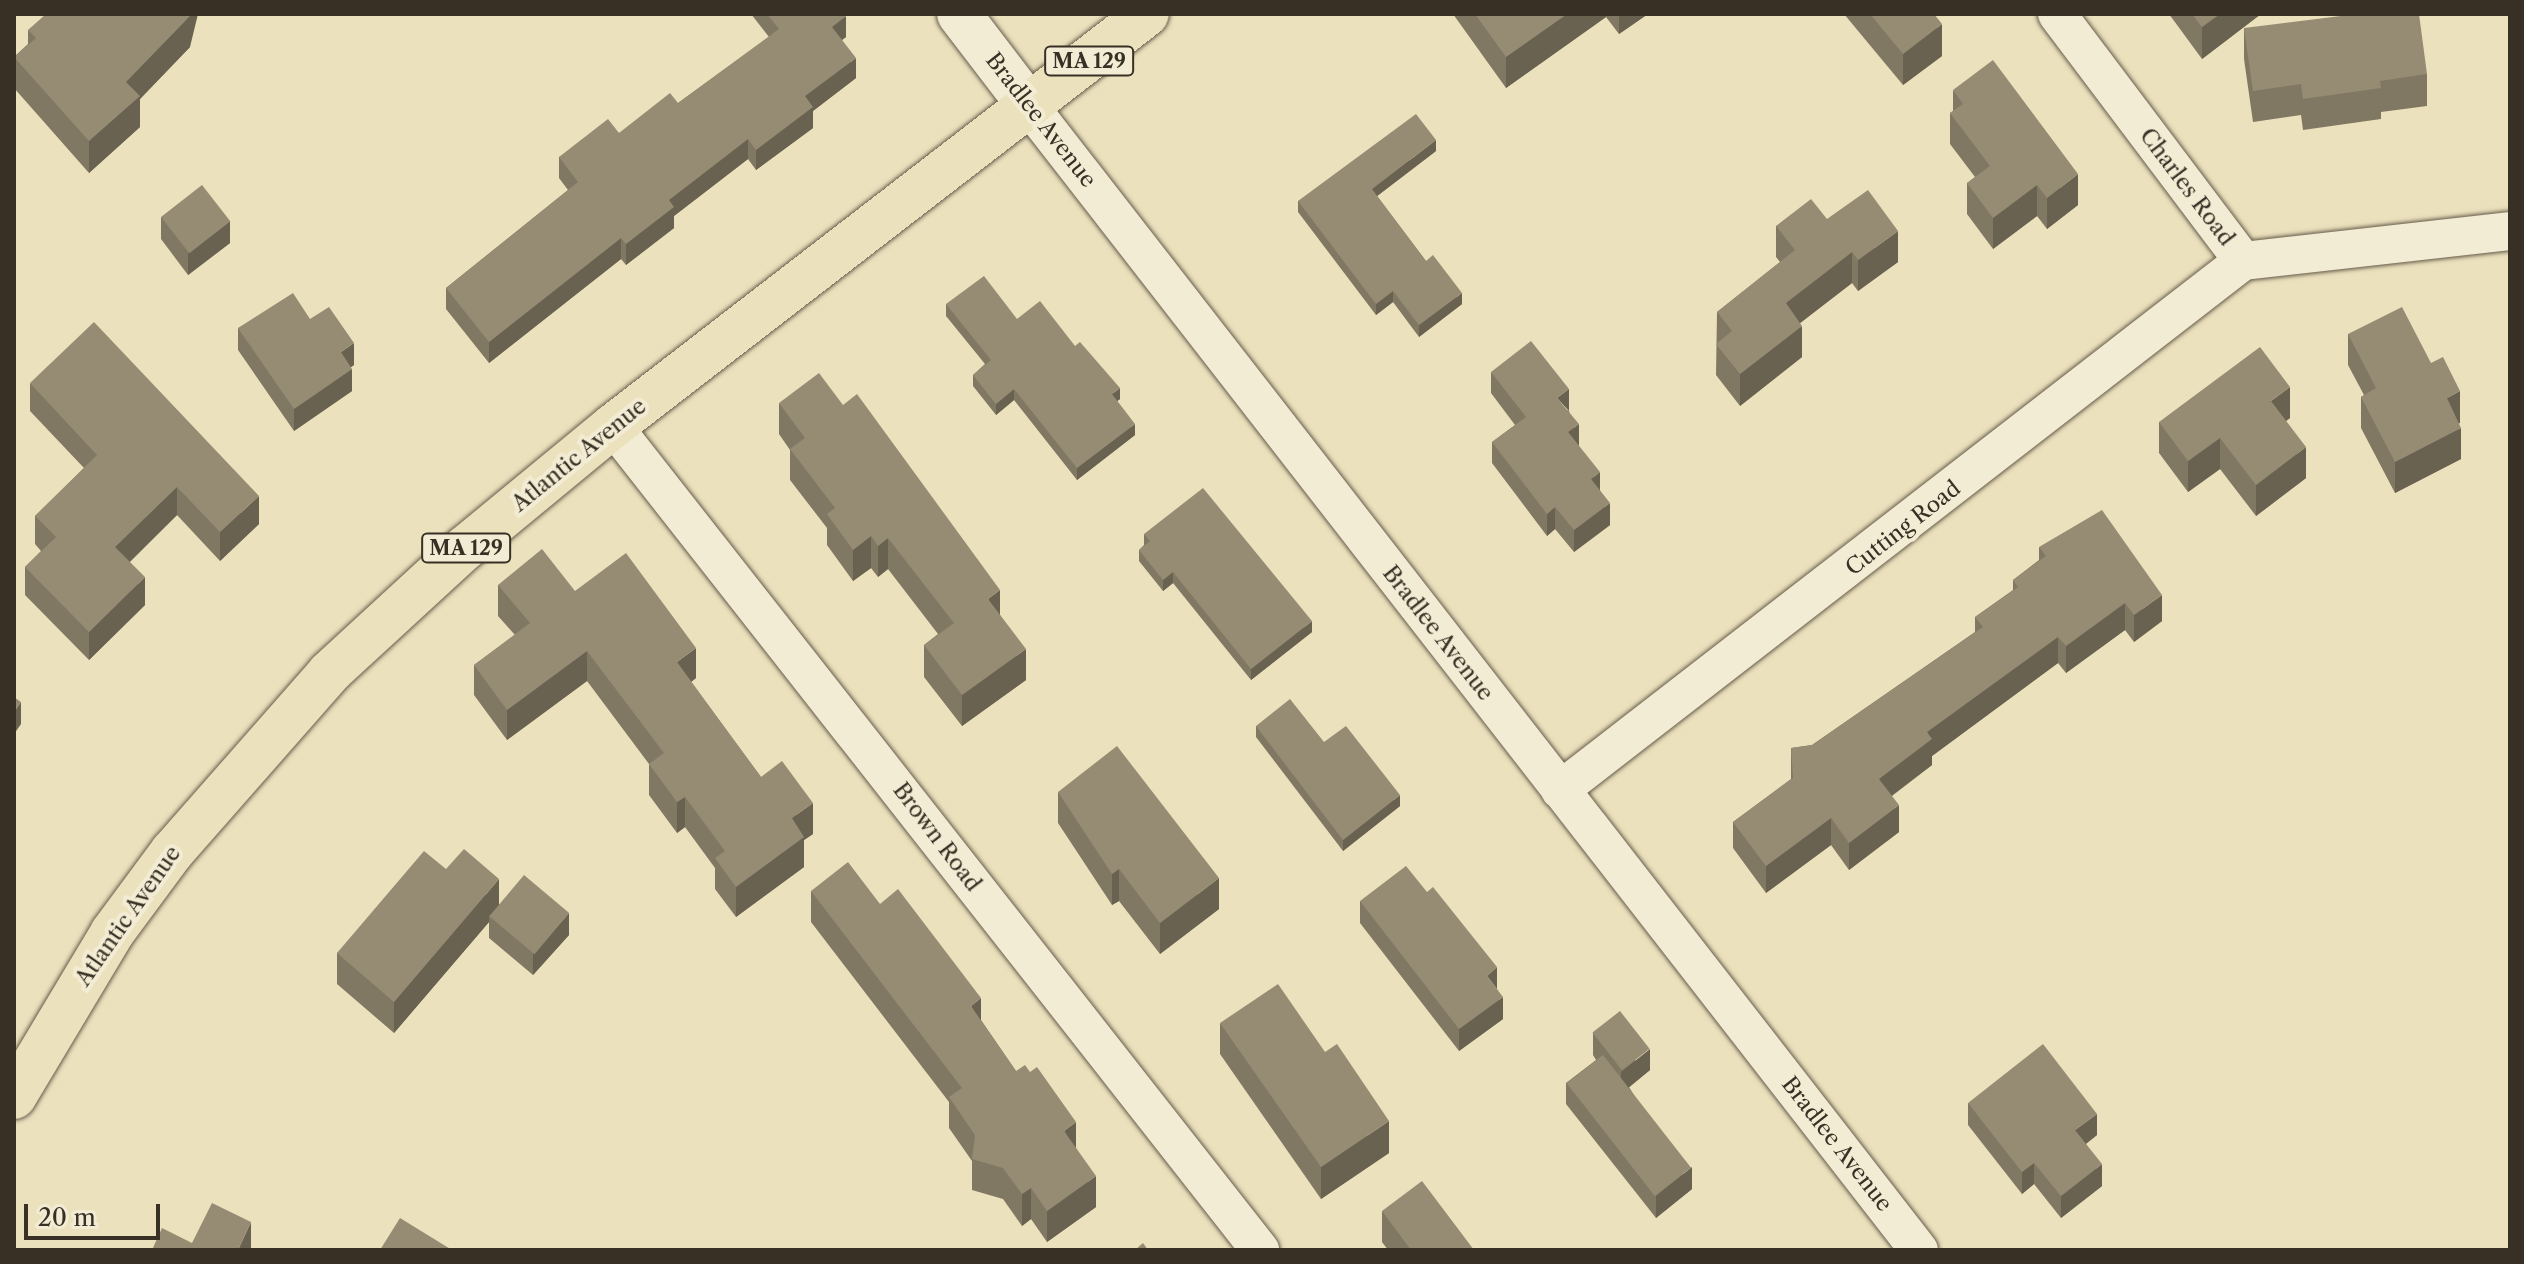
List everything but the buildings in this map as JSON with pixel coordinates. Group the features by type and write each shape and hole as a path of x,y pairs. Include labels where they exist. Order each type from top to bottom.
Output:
{"main road":[{"name":"Atlantic Avenue","path":"19,1075 112,933 274,730 465,548 613,426 1147,14"}],"street":[{"name":"Bradlee Avenue","path":"959,14 1919,1250"},
{"name":"Charles Road","path":"2057,14 2243,261 2510,231"},
{"name":"Cutting Road","path":"1560,790 2243,261"},
{"name":"Brown Road","path":"613,426 1260,1250"}]}
